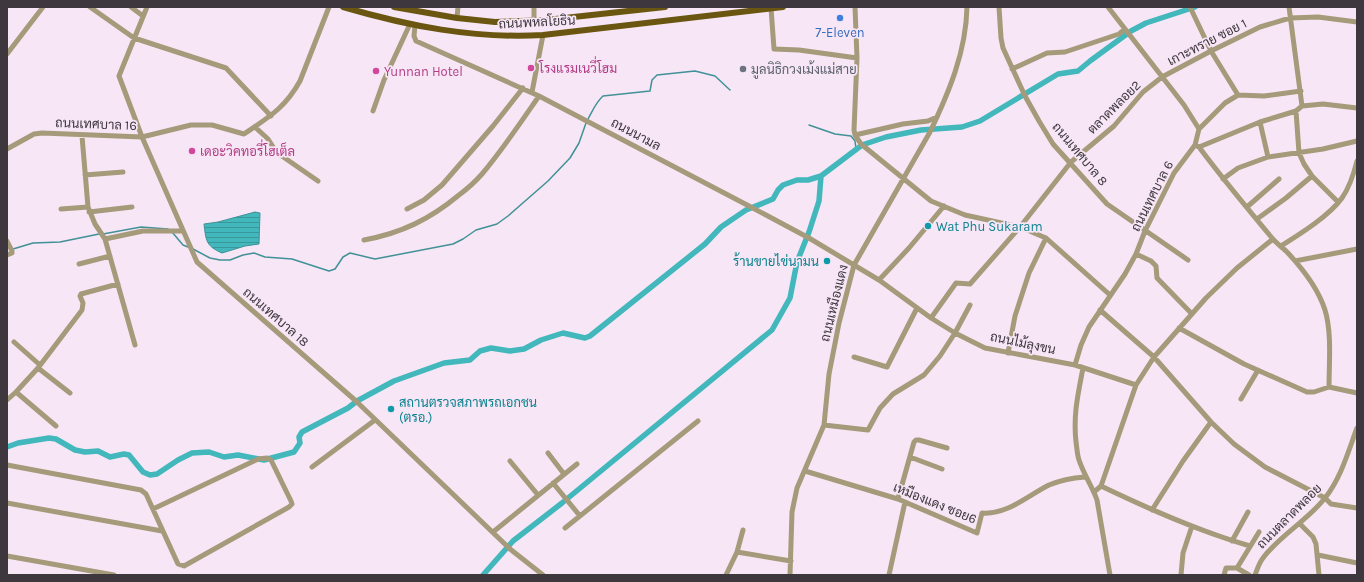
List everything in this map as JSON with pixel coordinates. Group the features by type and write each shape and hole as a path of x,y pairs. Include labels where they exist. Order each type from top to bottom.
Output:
{"main road":[{"name":"ถนนพหลโยธิน","path":"343,7 412,25 488,36 543,35 749,9 783,7"},
{"name":"ถนนพหลโยธิน","path":"394,7 457,18 495,22 534,21 665,7"}],"street":[{"path":"7,54 43,7"},
{"path":"90,7 134,38 226,68 271,116"},
{"path":"131,7 143,16"},
{"name":"ถนนเทศบาล 18","path":"147,7 119,76 142,137 197,262 356,401 510,550 543,575"},
{"name":"ถนนเทศบาล 16","path":"7,150 34,134 42,133 82,136 142,137 191,125 212,125 244,134 271,116 284,104 300,81 329,7"},
{"path":"457,18 458,7"},
{"path":"534,7 534,21"},
{"path":"855,7 857,58 854,130 858,140 931,201 965,215 1020,227 1046,238 1110,295"},
{"name":"ถนนเหมืองแดง","path":"790,575 792,512 797,488 824,425 829,374 839,323 854,265 904,179 937,118 953,81 960,59 965,34 967,7"},
{"name":"ถนนเทศบาล 8","path":"999,7 1003,48 1025,96 1053,144 1071,162 1107,204 1188,260"},
{"path":"1108,7 1184,105 1199,129 1225,103 1238,95 1264,96 1301,91"},
{"path":"1190,7 1211,51 1238,95"},
{"path":"1288,7 1302,106"},
{"path":"771,8 774,49 799,50 857,58"},
{"name":"เกาะทราย ซอย 1","path":"1162,77 1260,27 1290,18 1318,17 1357,22"},
{"path":"374,111 384,80 412,25"},
{"name":"ถนนนามล","path":"412,25 416,41 540,96 807,237 854,265"},
{"path":"1012,69 1047,53 1065,52 1118,34 1125,29"},
{"path":"532,92 543,35"},
{"name":"ตลาดพลอย2","path":"931,318 956,283 970,284 1020,227 1071,162 1114,126 1143,92 1162,77"},
{"path":"407,210 424,200 447,179 493,126 523,88"},
{"path":"364,240 385,236 406,228 434,214 449,204 481,175 540,96"},
{"path":"1329,386 1328,332 1325,312 1320,297 1310,280 1295,261 1273,239 1223,180 1197,146 1260,122 1296,111 1302,106 1323,104 1357,108"},
{"path":"1296,111 1299,153 1304,164 1312,176 1338,202"},
{"path":"858,140 903,124 928,121 937,118"},
{"path":"1260,122 1268,157"},
{"path":"255,127 268,140 274,150 318,181"},
{"name":"ถนนเทศบาล 6","path":"1075,365 1088,327 1125,274 1174,173 1197,146 1199,129"},
{"path":"82,136 88,210 104,238 134,345"},
{"path":"1223,180 1238,168 1268,157 1299,153 1357,141"},
{"path":"1281,246 1326,214 1342,198 1357,161"},
{"path":"85,175 124,172"},
{"path":"1257,219 1286,198 1312,176"},
{"path":"1247,207 1279,179"},
{"path":"878,280 909,248 944,206"},
{"path":"61,209 88,210 132,207"},
{"path":"104,238 143,231 183,231"},
{"path":"1008,353 1015,316 1029,273 1046,238"},
{"path":"1094,492 1101,486 1136,385 1154,357 1192,314 1238,268 1273,239"},
{"path":"7,241 12,249 12,253 7,255"},
{"path":"1295,261 1357,249"},
{"path":"1136,254 1151,261 1156,266 1157,278 1192,314"},
{"path":"79,264 110,256"},
{"name":"ถนนไม้ลุงขน","path":"854,265 955,334 984,348 1075,365 1136,385"},
{"path":"7,399 16,392 39,366 82,310 83,303 80,296 81,294 118,284"},
{"path":"824,425 868,430 880,408 893,394 924,375 940,356 955,334 970,305"},
{"path":"854,357 887,367 917,308"},
{"path":"1100,310 1154,357 1211,422 1234,444 1265,467 1325,498 1331,504 1357,508"},
{"path":"1179,328 1258,370 1307,392 1314,392 1329,386 1357,393"},
{"path":"14,342 70,393"},
{"path":"1083,368 1075,409 1074,427 1078,458 1085,477 1094,492 1100,513 1110,575"},
{"path":"1241,399 1258,370"},
{"path":"16,392 56,426"},
{"path":"312,466 375,420"},
{"path":"565,528 698,421"},
{"path":"1152,510 1183,461 1211,422"},
{"name":"ถนนตลาดพลอย","path":"1255,575 1262,559 1282,538 1300,524 1325,498 1336,482 1357,428"},
{"path":"898,499 914,442 916,440 947,448"},
{"path":"548,453 564,474"},
{"path":"910,456 942,469"},
{"path":"7,465 141,490 146,494 178,564 184,566 292,504 271,460 267,458 258,458 153,509"},
{"path":"510,460 538,495"},
{"path":"493,532 576,464"},
{"name":"เหมืองแดง ซอย6","path":"805,471 898,499 977,533 982,513 992,514 1002,511 1048,486 1066,479 1085,477"},
{"path":"553,483 580,516"},
{"path":"1101,486 1152,510 1232,541 1250,546"},
{"path":"890,575 905,502"},
{"path":"7,503 162,531"},
{"path":"1232,541 1248,512"},
{"path":"1300,524 1313,537 1316,544 1319,575"},
{"path":"1181,575 1180,569 1192,526"},
{"path":"726,575 737,552 743,530"},
{"path":"1237,568 1259,532"},
{"path":"737,552 791,561"},
{"path":"1318,555 1357,563"},
{"path":"7,556 114,575"},
{"path":"1224,575 1226,568 1237,568 1249,575"}],"water":[{"path":"255,212 260,213 259,244 245,246 222,253 213,248 206,239 204,224 218,222"}],"waterway":[{"path":"7,447 18,443 49,438 56,439 75,450 85,452 98,451 110,457 124,454 129,455 143,472 150,475 157,474 178,460 192,453 209,452 224,457 238,455 264,460 294,452 300,443 299,437 302,432 348,408 357,401 394,381 444,363 470,360 480,351 491,348 510,351 524,349 541,340 563,333 585,338 590,336 705,244 721,227 746,210 773,199 783,185 797,180 808,180 821,176 862,145 886,137 921,130 962,127 980,121 1058,74 1078,71 1131,31 1146,23 1195,7"},
{"path":"588,119 596,104 603,96 650,91 652,80 657,75 695,71 715,76 730,90"},
{"path":"193,249 210,258 220,260 230,260 254,253 265,257 292,259 329,271 335,269 343,257 350,253 375,259 453,244 476,230 497,224 548,181 570,158 579,143 586,123"},
{"path":"809,125 835,134 851,136 855,141 856,149"},
{"path":"483,575 513,541 562,503 772,330 790,298 797,262 819,201 821,176"},
{"path":"103,234 141,227 168,229"},
{"path":"172,232 183,245 188,247"},
{"path":"13,249 33,243 60,242 99,234"}],"place":[{"name":"7-Eleven","path":"840,18"},
{"name":"โรงแรมเนวี่โฮม","path":"531,68"},
{"name":"มูลนิธิกวงเม้งแม่สาย","path":"743,69"},
{"name":"Yunnan Hotel","path":"376,71"},
{"name":"เดอะวิคทอรี่โฮเต็ล","path":"192,151"},
{"name":"Wat Phu Sukaram","path":"928,226"},
{"name":"ร้านขายไข่นามน","path":"827,261"},
{"name":"สถานตรวจสภาพรถเอกชน (ตรอ.)","path":"391,409"}]}
